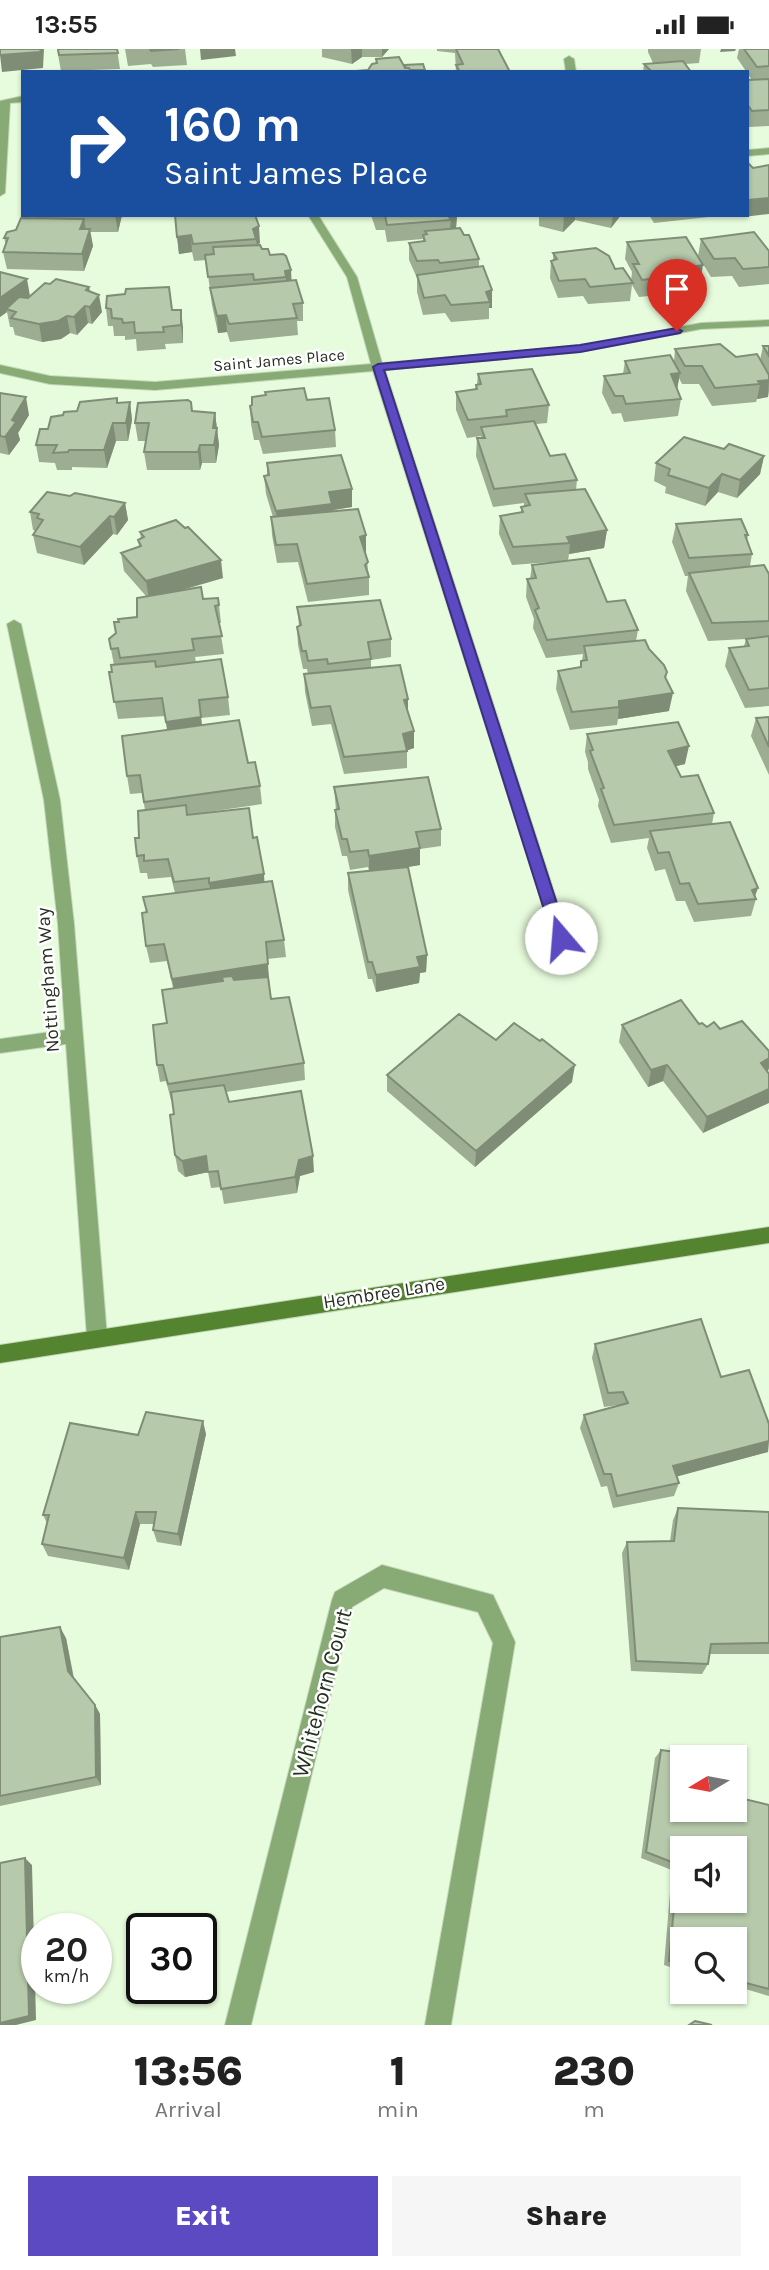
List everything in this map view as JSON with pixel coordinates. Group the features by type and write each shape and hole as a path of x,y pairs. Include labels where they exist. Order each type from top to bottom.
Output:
{"street":[{"path":"569,59 571,70"},
{"path":"0,193 5,101 21,99"},
{"path":"749,153 769,151"},
{"path":"314,217 352,277 378,367 561,938"},
{"name":"Saint James Place","path":"0,369 50,380 155,386 580,349 701,326 769,323"},
{"name":"Nottingham Way","path":"14,625 52,800 66,924 97,1337"},
{"path":"0,1046 73,1036"},
{"name":"Hembree Lane","path":"0,1354 769,1235"},
{"name":"Whitehorn Court","path":"238,2025 343,1600 382,1576 485,1603 504,1642 439,2025"}],"building":[{"path":"0,49 41,49 40,52 0,55"},
{"path":"58,49 117,49 118,53 59,55"},
{"path":"456,49 498,49 509,70 459,70 456,65 463,64"},
{"path":"744,49 769,49 769,66 757,67"},
{"path":"399,57 405,68 410,70 368,70 372,64 377,63 376,59"},
{"path":"683,61 690,70 650,70 644,64"},
{"path":"423,64 425,70 410,70 405,65"},
{"path":"769,79 769,110 752,111 749,107 749,80"},
{"path":"749,164 753,168 769,165 769,198 749,200"},
{"path":"175,217 256,217 259,226 253,229 256,239 193,244 191,235 177,237"},
{"path":"385,217 449,217 451,220 387,225"},
{"path":"21,218 84,219 80,229 90,229 82,254 3,252 8,238 4,238 7,232 16,230"},
{"path":"460,228 464,235 469,235 479,259 440,263 438,260 417,261 409,243 425,241 425,231"},
{"path":"754,232 769,251 769,267 743,269 735,258 714,259 701,239"},
{"path":"686,237 703,265 679,269 683,275 642,280 633,264 639,264 627,242"},
{"path":"260,245 262,249 268,249 270,255 286,256 291,270 285,271 286,277 254,280 253,274 208,277 205,255 214,254 213,247"},
{"path":"596,248 609,256 615,269 623,268 633,283 590,287 585,279 559,281 551,261 557,259 553,253"},
{"path":"483,266 492,290 486,292 490,302 451,305 445,295 424,298 417,275"},
{"path":"0,272 27,279 0,298"},
{"path":"56,279 89,287 86,290 99,295 90,307 85,306 74,317 67,316 58,321 39,324 11,318 16,312 6,309 19,297 28,298 45,283 50,284"},
{"path":"296,280 303,303 293,304 297,318 229,324 226,315 217,316 210,288"},
{"path":"169,287 172,310 181,310 181,325 163,327 164,332 135,333 134,322 123,323 122,319 112,318 111,309 106,308 107,296 125,294 126,289"},
{"path":"720,344 736,357 757,354 769,380 758,381 760,384 715,388 702,366 685,366 675,349"},
{"path":"670,355 680,373 671,374 681,399 626,404 623,396 615,396 604,376 630,373 625,361"},
{"path":"532,369 549,405 506,410 507,416 468,420 456,392 477,389 476,385 481,384 478,374"},
{"path":"304,388 307,400 329,398 335,430 262,437 258,422 253,422 250,406 252,397 266,395 265,392"},
{"path":"0,393 26,397 12,420 16,422 5,437 0,436"},
{"path":"117,398 117,403 130,402 126,423 113,423 104,450 53,453 57,445 36,445 40,429 48,429 51,417 77,411 80,402"},
{"path":"191,402 192,411 215,413 213,428 217,428 214,445 200,445 198,452 144,452 149,423 135,423 138,403"},
{"path":"534,421 550,456 565,454 577,480 494,489 477,438 485,438 481,427"},
{"path":"684,437 724,449 729,444 764,456 740,480 722,474 709,488 668,475 670,469 656,463"},
{"path":"341,455 352,489 329,492 332,504 276,511 264,476 269,475 267,463"},
{"path":"585,489 607,530 567,537 570,543 513,547 500,516 523,512 521,507 530,505 525,494"},
{"path":"47,492 70,496 75,493 125,503 114,517 110,516 80,547 33,535 43,520 37,518 39,514 30,512"},
{"path":"358,509 366,535 360,537 368,562 365,565 369,577 307,584 297,544 276,545 271,517"},
{"path":"741,519 752,554 689,558 676,524"},
{"path":"176,520 185,528 188,527 221,560 146,581 121,553 141,546 138,540 144,537 140,532"},
{"path":"589,558 607,602 625,600 638,630 547,640 535,610 539,608 527,579 536,578 532,565"},
{"path":"764,565 769,574 769,621 712,623 689,573"},
{"path":"201,587 203,599 218,598 219,605 215,606 222,636 192,639 194,650 120,658 118,648 111,649 109,639 116,633 114,622 137,617 137,598"},
{"path":"380,600 391,639 368,642 371,659 328,664 327,659 308,661 306,651 302,651 297,627 301,625 297,607"},
{"path":"769,636 769,688 749,690 729,648 749,646 746,639"},
{"path":"645,640 649,649 664,665 667,672 665,677 673,693 619,701 619,707 572,712 558,671 581,667 581,661 587,660 584,646"},
{"path":"221,659 228,697 199,700 201,717 166,722 162,698 114,702 109,672 112,672 111,665 155,661 156,667"},
{"path":"400,665 408,699 404,700 414,731 403,734 407,751 344,757 330,706 311,708 304,674"},
{"path":"769,717 769,747 756,718"},
{"path":"239,720 248,763 255,762 260,786 144,802 140,775 127,776 122,736"},
{"path":"678,722 689,746 668,751 681,777 698,775 714,813 614,825 601,789 604,788 590,751 593,750 587,734"},
{"path":"428,777 441,829 416,832 420,848 369,856 368,850 350,852 347,839 342,839 335,810 339,809 334,787"},
{"path":"186,805 187,815 249,808 253,838 257,837 264,874 209,883 209,878 174,882 168,859 144,861 144,855 137,856 135,838 139,838 138,811"},
{"path":"730,822 758,888 752,890 756,899 698,904 689,883 680,884 669,852 658,853 650,831"},
{"path":"408,867 427,955 417,957 420,967 376,975 372,962 368,962 348,873"},
{"path":"272,881 284,940 266,942 268,964 172,979 164,944 146,946 142,913 147,912 143,897"},
{"path":"232,976 234,980 268,977 271,999 289,997 304,1063 168,1084 163,1065 157,1065 153,1025 167,1023 162,990 223,981 222,977"},
{"path":"681,1000 699,1024 707,1027 714,1022 720,1029 742,1021 769,1051 769,1058 761,1063 769,1074 769,1089 707,1117 667,1065 651,1070 622,1025"},
{"path":"459,1014 496,1040 514,1023 540,1041 542,1039 575,1065 476,1151 387,1075"},
{"path":"224,1085 229,1102 301,1091 313,1156 299,1160 295,1177 221,1189 218,1171 208,1172 206,1156 182,1161 175,1155 170,1115 174,1114 171,1092"},
{"path":"701,1319 721,1377 749,1370 769,1424 769,1441 673,1466 679,1483 617,1496 611,1474 604,1474 584,1415 628,1403 623,1392 608,1393 595,1344"},
{"path":"146,1412 203,1421 178,1534 153,1530 156,1512 136,1512 124,1558 42,1544 49,1515 43,1515 70,1423 138,1435"},
{"path":"678,1508 769,1512 769,1643 711,1644 708,1664 636,1661 627,1542 674,1541"},
{"path":"60,1627 68,1671 95,1705 96,1777 0,1796 0,1637"},
{"path":"661,1750 670,1751 670,1822 747,1822 747,1800 769,1805 769,1989 747,1983 747,1927 672,1927 674,1913 747,1913 747,1836 670,1836 670,1861 646,1852"},
{"path":"25,1858 26,1913 21,1913 21,2004 29,2004 29,2016 0,2023 0,1863"},
{"path":"695,2021 712,2025 689,2025"}],"route":[{"path":"561,938 378,367 580,349 677,331"}]}
